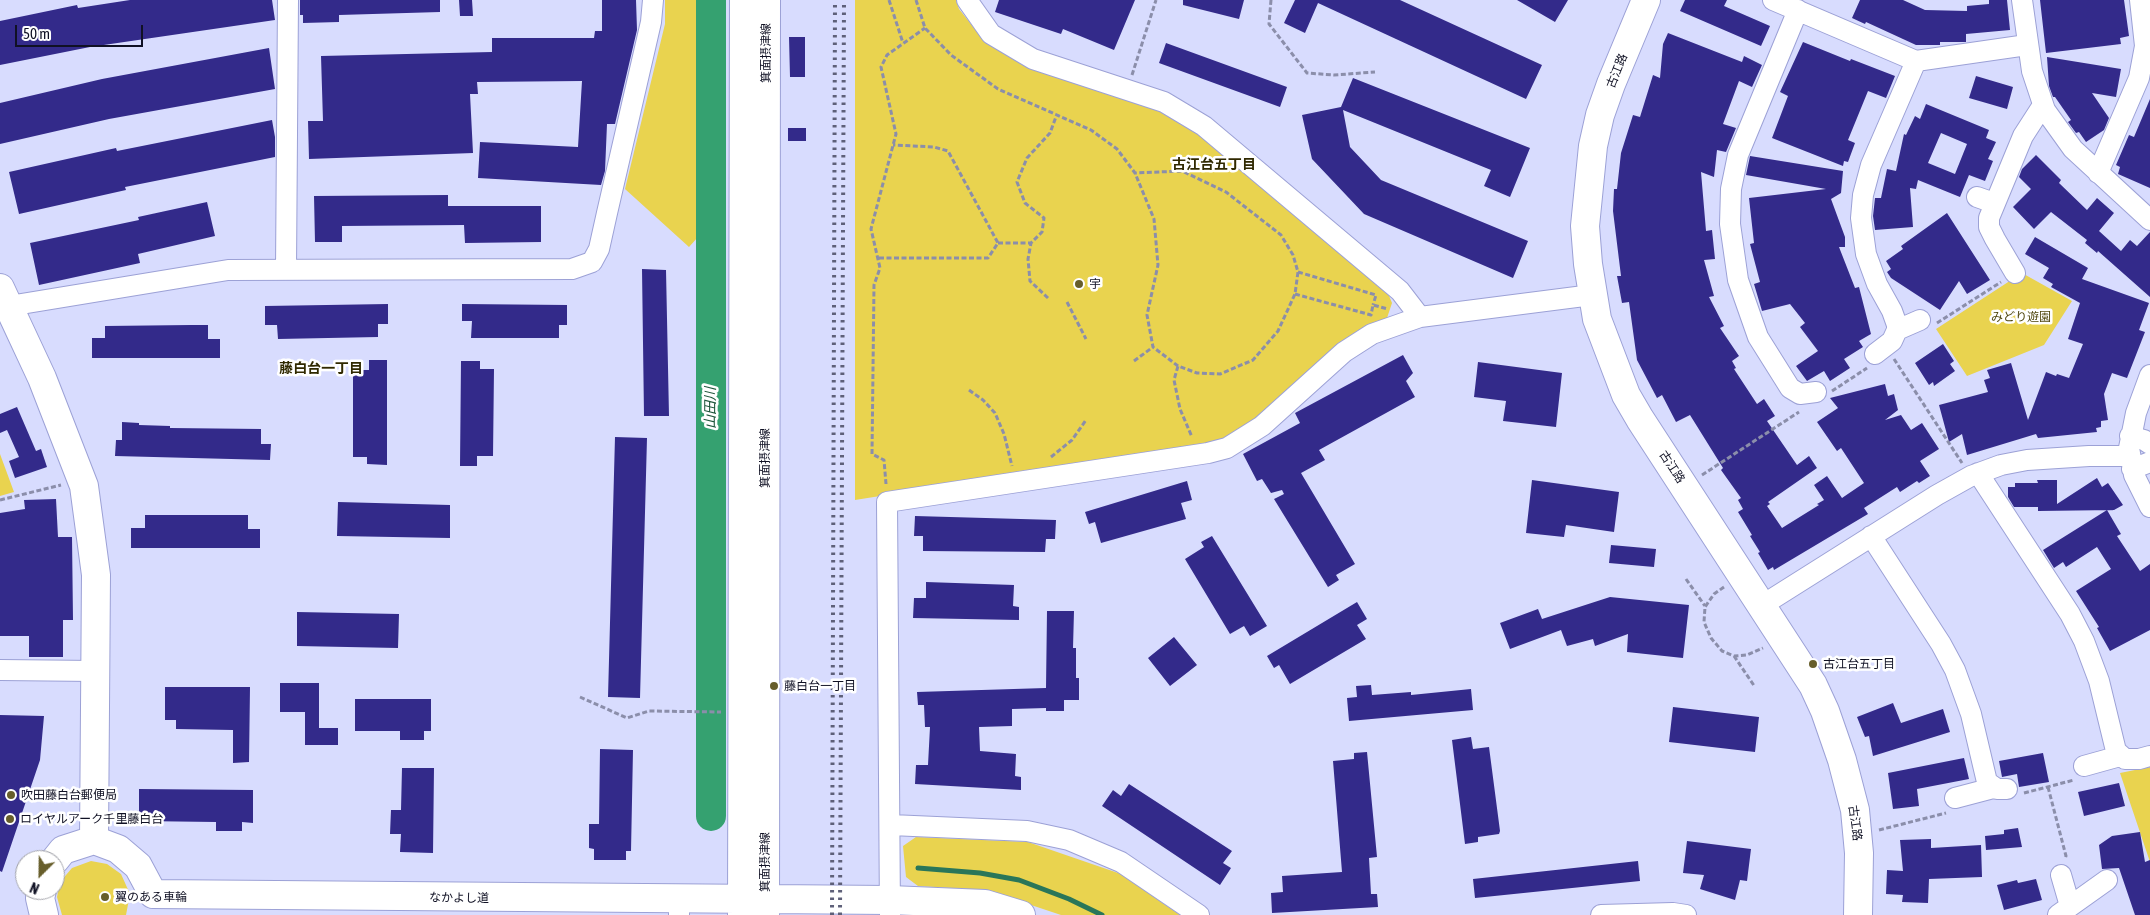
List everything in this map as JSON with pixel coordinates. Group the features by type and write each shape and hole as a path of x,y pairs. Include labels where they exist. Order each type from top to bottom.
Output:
{"street":[{"path":"286,270 288,0"},
{"path":"94,840 96,575 84,486 42,378 5,297 228,270 572,269 592,262 599,249 651,22 653,0"},
{"name":"箕面摂津線","path":"744,0 753,907"},
{"name":"箕面摂津線","path":"753,907 766,0"},
{"path":"967,0 991,34 1033,59 1164,102 1204,126 1400,291 1420,318"},
{"name":"古江路","path":"1646,0 1611,84 1592,146 1585,226 1592,295 1605,341 1626,395 1813,686 1825,711 1842,760 1858,830 1860,877 1858,915"},
{"path":"1773,0 1916,61 2027,45"},
{"path":"2022,0 2032,71 2043,105 2066,141 2150,220"},
{"path":"2098,173 2139,78 2145,46 2140,0"},
{"path":"1798,10 1741,145 1733,179 1730,216 1735,268 1754,327 1784,380 1795,392 1806,398"},
{"path":"1872,360 1892,341 1897,330 1892,311 1877,284 1866,254 1862,224 1862,204 1865,184 1871,165 1916,61"},
{"path":"2015,273 1989,226 1985,200 2022,136 2043,105"},
{"path":"890,908 891,825 887,502 1208,453 1227,448 1262,426 1344,352 1372,334 1420,318 1592,295"},
{"path":"1897,330 1926,323"},
{"path":"2150,375 2136,413 2136,456 2150,507"},
{"path":"2136,456 2144,440 2150,444"},
{"path":"1761,606 1871,536 1974,474 2001,465 2027,460 2089,456 2136,456"},
{"path":"1974,474 2070,614 2084,641 2099,680 2114,746 2120,756 2131,760 2150,756"},
{"path":"1871,536 1941,644 1955,670 1971,714 1985,779 2000,788 1955,798"},
{"path":"0,670 95,671"},
{"path":"2078,773 2120,756"},
{"path":"891,825 1027,831 1069,840 1121,862 1199,915"},
{"path":"63,850 94,840 118,849 138,866 149,905"},
{"path":"2064,866 2064,911"},
{"path":"2064,911 2107,880"},
{"path":"40,900 44,915"},
{"name":"なかよし道","path":"149,905 890,908 985,904 1021,915"},
{"path":"1601,915 1673,913 1686,915"}],"path":[{"path":"889,0 903,43"},
{"path":"916,0 925,28 951,55 998,89 1091,130 1117,149 1136,173 1154,219 1158,265 1147,315 1153,347 1178,366 1197,373 1220,374 1253,360 1278,331 1295,294 1298,272 1293,256 1281,236 1226,192 1182,171 1136,173"},
{"path":"1127,89 1156,0"},
{"path":"1271,0 1269,24 1306,73 1334,75 1374,72"},
{"path":"887,502 884,460 872,454 874,286 880,268 871,229 896,134 881,68 887,55 925,28"},
{"path":"1048,298 1030,281 1028,259 1031,243 1042,232 1044,218 1024,203 1016,182 1027,158 1050,134 1057,114"},
{"path":"893,145 934,146 948,151 998,243"},
{"path":"998,243 1031,243"},
{"path":"879,258 988,258 998,243"},
{"path":"1295,294 1371,315 1376,296 1298,272"},
{"path":"1926,323 2015,273"},
{"path":"1068,302 1086,339"},
{"path":"1373,306 1420,318"},
{"path":"1134,361 1153,347"},
{"path":"1697,478 1806,398 1872,360"},
{"path":"1178,366 1174,380 1180,409 1196,446 1208,453"},
{"path":"1900,368 1974,474"},
{"path":"969,390 983,400 995,414 1004,434 1016,481"},
{"path":"1049,458 1056,455 1072,440 1086,420"},
{"path":"0,500 69,483"},
{"path":"1686,579 1705,607"},
{"path":"1729,583 1714,594 1705,607 1704,622 1711,638 1722,651 1734,656 1747,655 1768,645"},
{"path":"1734,656 1755,686"},
{"path":"580,697 627,718 649,711 729,712"},
{"path":"2029,792 2048,787 2078,773"},
{"path":"2048,787 2064,866"},
{"path":"1880,829 1938,815"}],"green space":[{"path":"665,0 699,0 698,237 689,247 625,189 665,24"},
{"path":"855,0 956,0 959,9 986,43 1029,68 1160,109 1200,133 1385,286 1392,303 1387,318 1366,329 1257,420 1228,438 1207,444 855,500"},
{"name":"みどり遊園","path":"2022,273 2072,301 2044,345 1967,376 1936,329"},
{"path":"0,454 14,492 0,496"},
{"path":"2150,767 2150,862 2120,773"},
{"path":"916,837 1028,842 1121,874 1180,915 1061,915 986,890 918,886 906,877 903,846"},
{"path":"91,861 107,864 121,874 130,894 126,915 62,915 58,900 65,900 65,876 72,868"}],"building":[{"path":"130,0 272,0 275,20 90,47 0,65 0,21 77,5 78,8"},
{"path":"300,0 440,0 440,12 339,15 339,22 303,23 303,15 300,15"},
{"path":"459,0 472,0 473,16 460,16"},
{"path":"602,0 636,0 637,30 615,124 607,124 605,171 601,185 478,178 480,142 578,147 582,81 477,82 478,94 470,94 473,153 309,159 308,121 323,121 321,56 492,52 492,38 594,38 595,31 602,31"},
{"path":"999,0 1135,0 1114,50 1063,29 1061,34 995,12"},
{"path":"1183,0 1244,0 1239,19 1183,5"},
{"path":"1295,0 1400,0 1542,65 1526,99 1318,3 1305,33 1284,23"},
{"path":"1517,0 1568,0 1555,22"},
{"path":"1685,0 1727,0 1724,6 1770,26 1761,46 1680,11"},
{"path":"1860,0 1903,0 1925,10 1967,11 1967,6 1989,4 1989,0 2007,0 2010,30 1966,34 1966,42 1940,42 1940,45 1916,45 1866,22 1865,24 1852,18"},
{"path":"2040,0 2124,0 2129,36 2120,38 2121,44 2046,53"},
{"path":"1668,33 1742,62 1744,56 1762,65 1752,87 1739,81 1723,124 1736,128 1726,152 1717,150 1714,177 1701,172 1706,231 1712,230 1715,259 1704,260 1714,296 1709,297 1724,326 1720,328 1739,356 1732,361 1736,368 1734,369 1757,404 1764,399 1775,416 1767,421 1797,465 1809,456 1817,468 1768,502 1770,504 1767,506 1782,528 1824,500 1814,485 1827,476 1842,498 1864,483 1841,448 1837,451 1817,422 1838,408 1830,398 1885,384 1888,396 1894,394 1898,410 1885,420 1901,415 1911,430 1922,423 1939,449 1920,461 1930,476 1919,483 1917,481 1900,492 1897,487 1864,508 1868,514 1774,570 1773,567 1768,570 1758,553 1760,552 1750,536 1752,535 1738,512 1743,509 1738,500 1741,498 1721,470 1723,468 1690,415 1676,422 1662,395 1657,398 1637,360 1629,302 1622,303 1617,276 1621,276 1613,211 1614,189 1617,189 1621,153 1633,115 1640,117 1653,75 1660,78 1663,44"},
{"path":"789,37 805,37 805,77 790,77"},
{"path":"1803,42 1850,61 1851,59 1895,76 1886,98 1868,91 1848,140 1855,143 1848,162 1844,161 1843,166 1772,138 1788,96 1780,92"},
{"path":"1166,43 1287,87 1280,107 1159,63"},
{"path":"269,48 275,89 109,119 0,144 0,103 102,79"},
{"path":"2047,57 2121,69 2116,97 2092,93 2109,118 2104,130 2086,142 2079,132 2076,133 2068,122 2071,120 2055,97 2053,97 2049,86"},
{"path":"1976,76 2013,87 2007,109 1969,98"},
{"path":"1353,78 1530,148 1510,197 1484,186 1491,170 1343,110 1350,147 1381,180 1528,241 1513,278 1364,214 1312,159 1302,115 1341,107"},
{"path":"2150,99 2150,188 2118,174 2120,167 2116,165 2129,135 2134,137"},
{"path":"1926,104 1989,130 1986,138 1996,142 1988,159 1993,161 1985,181 1969,175 1960,197 1918,180 1916,189 1910,188 1913,227 1875,230 1873,216 1875,198 1881,198 1887,169 1896,171 1904,134 1906,135 1915,116 1920,119","holes":["1941,133 1967,144 1955,174 1928,163"]},
{"path":"272,120 275,137 275,157 125,187 126,190 19,214 9,172 116,148 117,151"},
{"path":"788,128 806,128 806,141 788,141"},
{"path":"2036,155 2061,180 2059,183 2087,210 2097,198 2114,213 2099,231 2121,251 2130,240 2137,246 2150,232 2150,297 2098,251 2097,253 2085,243 2087,240 2051,212 2034,229 2013,207 2031,189 2019,177 2022,169"},
{"path":"1750,156 1843,171 1841,193 1831,199 1845,237 1845,247 1839,247 1855,288 1859,287 1871,334 1859,341 1863,347 1844,359 1850,368 1830,381 1824,371 1807,381 1796,366 1818,351 1800,327 1805,323 1790,304 1762,311 1754,284 1760,282 1750,244 1754,243 1749,198 1826,189 1746,175"},
{"path":"448,195 448,206 541,206 541,242 465,243 464,225 342,226 342,242 315,242 314,196"},
{"path":"207,202 215,236 138,254 140,263 39,285 30,243 139,220 138,217"},
{"path":"1947,213 1990,280 1967,294 1959,281 1940,310 1891,278 1887,272 1891,269 1886,261 1903,249 1901,246"},
{"path":"2035,237 2088,268 2082,279 2149,303 2139,330 2145,332 2127,378 2112,373 2104,394 2108,420 2101,421 2101,427 2096,428 2097,432 2038,438 2036,434 1967,455 1962,434 1949,442 1939,405 1988,392 1984,380 1990,378 1987,370 2011,363 2028,420 2046,372 2069,378 2083,344 2068,339 2080,303 2051,287 2053,284 2043,278 2049,268 2025,254"},
{"path":"642,269 666,270 669,416 644,416"},
{"path":"388,304 388,324 378,324 378,337 278,339 277,325 265,325 265,306"},
{"path":"462,304 567,305 567,325 559,325 559,338 471,338 472,321 462,321"},
{"path":"208,325 208,339 220,339 220,358 92,358 92,338 105,338 105,326"},
{"path":"1943,344 1954,361 1950,364 1955,371 1934,386 1933,382 1929,385 1915,363"},
{"path":"1403,355 1413,373 1406,381 1415,397 1319,450 1325,460 1301,473 1355,564 1336,575 1339,580 1328,587 1274,499 1284,494 1282,490 1271,493 1262,479 1257,481 1243,454 1300,423 1295,413"},
{"path":"369,360 387,360 387,465 367,464 367,457 353,457 353,370 369,370"},
{"path":"461,361 480,361 480,369 494,369 493,456 477,456 477,466 460,466"},
{"path":"1478,362 1562,373 1556,427 1503,421 1506,401 1474,397"},
{"path":"17,407 36,451 41,449 47,467 15,478 9,461 19,457 7,430 0,433 0,414"},
{"path":"122,422 139,423 139,425 170,426 170,428 261,429 261,444 271,444 270,460 115,456 116,440 122,440"},
{"path":"615,437 647,438 640,698 608,697"},
{"path":"2097,478 2102,487 2108,483 2123,505 2114,510 2038,511 2038,507 2014,507 2008,497 2008,487 2015,487 2015,483 2038,483 2037,480 2057,480 2057,504"},
{"path":"1532,480 1619,492 1614,532 1566,525 1564,537 1526,533"},
{"path":"1187,481 1192,500 1181,503 1186,519 1101,543 1095,522 1089,524 1085,512"},
{"path":"56,499 58,537 72,537 73,620 63,620 63,657 29,657 29,636 0,636 0,513 25,509 24,500"},
{"path":"338,502 450,505 450,538 337,536"},
{"path":"2107,510 2121,534 2117,536 2140,571 2150,564 2150,630 2110,651 2097,628 2099,627 2076,591 2111,569 2097,547 2066,567 2063,562 2054,568 2043,550"},
{"path":"145,515 248,515 248,529 260,529 260,548 131,548 131,528 145,528"},
{"path":"915,516 1056,520 1055,539 1046,539 1045,552 923,551 923,536 914,536"},
{"path":"1212,536 1267,626 1250,636 1244,626 1230,634 1185,559 1204,547 1201,542"},
{"path":"1611,545 1656,549 1654,567 1609,563"},
{"path":"926,582 1014,585 1013,606 1019,607 1019,620 913,618 914,598 926,598"},
{"path":"1610,597 1689,605 1683,658 1627,652 1628,634 1595,646 1593,639 1567,646 1561,630 1510,649 1500,623 1538,609 1542,619"},
{"path":"1357,602 1367,619 1357,625 1366,639 1290,684 1279,665 1274,668 1267,656"},
{"path":"1047,611 1074,611 1073,648 1076,648 1076,678 1079,678 1079,700 1064,700 1064,711 1046,711 1046,708 1012,709 1012,726 979,727 980,751 1016,754 1015,776 1021,777 1021,790 915,784 916,765 928,765 930,727 925,727 924,705 918,705 917,692 1046,688"},
{"path":"297,612 399,614 398,648 297,646"},
{"path":"1174,637 1197,665 1170,686 1148,658"},
{"path":"280,683 319,683 319,728 338,728 338,745 305,745 305,712 280,712"},
{"path":"1371,685 1372,695 1411,692 1411,695 1471,689 1473,710 1349,721 1347,698 1357,697 1356,686"},
{"path":"165,687 250,687 249,762 233,763 233,730 176,729 176,720 165,720"},
{"path":"355,699 431,699 431,731 424,731 424,740 400,740 400,731 355,731"},
{"path":"1893,703 1901,723 1943,709 1950,732 1873,756 1869,736 1865,737 1857,717"},
{"path":"1673,707 1759,717 1755,752 1669,742"},
{"name":"ロイヤルアーク千里藤白台","path":"0,715 44,716 40,760 2,872 0,871"},
{"path":"1471,737 1473,749 1489,747 1500,831 1499,834 1478,837 1478,842 1465,844 1452,740"},
{"path":"600,749 633,750 631,851 626,851 626,860 594,860 594,849 589,848 589,824 599,824"},
{"path":"1367,752 1377,857 1369,858 1371,894 1377,894 1378,907 1272,913 1271,893 1283,892 1282,876 1342,872 1333,761 1354,759 1354,753"},
{"path":"2043,753 2049,782 2019,787 2017,774 2002,777 1999,761"},
{"path":"1964,758 1969,779 1917,789 1919,806 1893,809 1888,773"},
{"path":"402,768 434,768 433,853 400,852 401,834 390,834 391,810 401,810"},
{"path":"2119,783 2125,806 2084,816 2078,792"},
{"path":"1129,784 1232,851 1223,863 1231,868 1220,885 1102,806 1113,790 1121,796"},
{"path":"139,789 253,790 253,823 242,822 242,831 216,831 216,822 139,821"},
{"path":"2018,828 2022,847 1986,850 1985,836 2004,834 2004,830"},
{"path":"2140,832 2145,862 2150,860 2150,915 2135,915 2119,868 2102,869 2099,845 2112,836"},
{"path":"1931,839 1931,848 1981,845 1982,877 1929,879 1928,903 1902,902 1903,895 1886,894 1887,870 1903,871 1900,840"},
{"path":"1687,841 1751,849 1747,881 1740,880 1735,900 1700,889 1704,875 1683,873"},
{"path":"1638,861 1640,881 1475,898 1473,879"},
{"path":"2036,879 2042,900 2004,910 1997,885 2017,880 2018,883"}],"waterway":[{"name":"山田川","path":"711,0 711,816"},
{"path":"918,868 980,873 1019,880 1069,899 1102,915"}],"railway":[{"path":"832,915 835,0"},
{"path":"840,915 844,0"}],"place":[{"name":"宇","path":"1079,284"},
{"name":"古江台五丁目","path":"1813,664"},
{"name":"藤白台一丁目","path":"774,686"},
{"name":"吹田藤白台郵便局","path":"11,795"},
{"name":"ロイヤルアーク千里藤白台","path":"10,819"},
{"name":"翼のある車輪","path":"105,897"}],"district":[{"name":"古江台五丁目","path":"1214,165"},
{"name":"藤白台一丁目","path":"321,369"}]}
